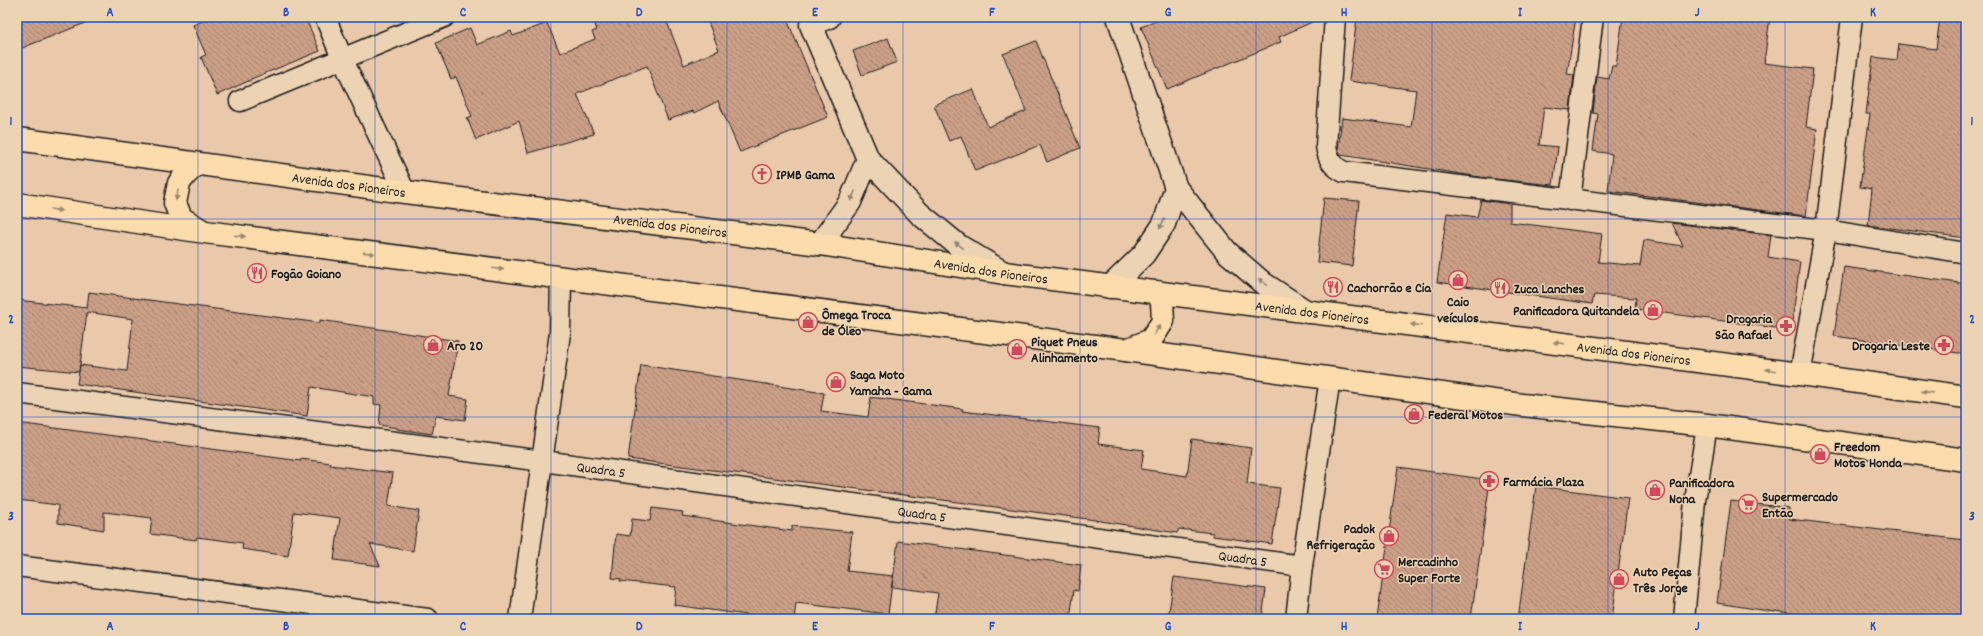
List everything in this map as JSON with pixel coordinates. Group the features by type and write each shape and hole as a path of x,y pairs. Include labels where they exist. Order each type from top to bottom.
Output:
{"main road":[{"name":"Avenida dos Pioneiros","path":"17,139 405,192 820,244 1110,287 1800,374 1966,397"},
{"path":"197,164 179,182 175,203 181,218 205,232"},
{"path":"17,204 205,232 1126,350 1522,405 1706,425 1966,460"},
{"path":"1126,350 1151,340 1163,321 1162,302 1157,292"}],"street":[{"path":"326,17 342,58 405,192"},
{"path":"240,101 444,17"},
{"path":"1335,17 1326,146 1328,158 1335,168 1344,172 1826,230 1966,253"},
{"path":"1570,200 1593,17"},
{"path":"1800,374 1826,230 1852,17"},
{"path":"1121,18 1176,188 1227,252 1264,284 1307,312"},
{"path":"816,20 868,159 920,214 959,246 1004,272"},
{"path":"820,244 850,202 868,159"},
{"path":"1110,287 1144,254 1164,224 1176,188"},
{"path":"520,619 560,333 561,277"},
{"path":"1296,619 1302,566 1330,378"},
{"name":"Quadra 5","path":"17,393 543,461 1302,566"},
{"path":"1684,619 1695,501 1706,425"},
{"path":"17,566 428,619"}],"building":[{"path":"17,17 97,17 98,18 17,50"},
{"path":"212,17 305,17 320,51 251,79 217,95 201,57 206,55 193,25"},
{"path":"592,17 665,17 684,65 719,50 706,17 786,17 828,117 740,152 718,101 694,113 693,111 668,120 647,66 577,94 594,134 528,153 519,121 476,140 467,118 472,116 456,77 451,79 436,43 470,28 477,45 511,31 513,36 547,23 560,53 595,39 592,32 597,30"},
{"path":"1166,17 1323,17 1279,37 1281,42 1167,89 1141,27"},
{"path":"1357,17 1386,17 1438,23 1439,17 1576,17 1567,74 1574,75 1570,110 1544,107 1539,145 1558,147 1553,185 1486,178 1341,155 1338,149 1342,118 1411,127 1416,90 1349,81"},
{"path":"1623,17 1770,17 1764,63 1813,69 1806,127 1817,129 1806,216 1608,191 1612,154 1593,151 1598,114 1593,113 1597,77 1609,79 1612,66 1616,66"},
{"path":"1940,17 1966,17 1966,238 1868,225 1872,189 1860,187 1870,114 1866,114 1873,57 1897,60 1899,44 1936,49"},
{"path":"888,38 897,62 862,75 853,51"},
{"path":"1036,41 1080,148 1047,162 1040,145 975,171 961,136 949,141 934,105 973,89 988,127 1026,111 1003,54"},
{"path":"1324,198 1359,201 1352,266 1317,262"},
{"path":"1481,200 1510,204 1510,222 1602,234 1598,262 1640,266 1644,240 1683,246 1672,223 1771,235 1768,257 1800,262 1791,330 1635,309 1636,298 1594,295 1592,304 1437,282 1447,213 1477,217"},
{"path":"1844,267 1966,284 1966,354 1834,336"},
{"path":"89,292 320,323 320,320 458,341 449,396 468,399 465,420 436,416 432,434 379,425 381,405 374,404 374,397 311,387 307,416 77,384 79,372 17,366 17,300 87,308","holes":["87,312 133,319 127,371 80,365"]},
{"path":"641,365 824,393 821,411 868,417 871,397 963,409 962,411 1100,428 1098,444 1144,450 1141,469 1187,476 1192,439 1251,448 1247,484 1280,488 1272,544 1213,536 1213,533 1179,529 1177,533 1088,519 628,459"},
{"path":"17,423 301,461 301,459 331,463 330,465 393,473 388,506 419,511 413,551 370,544 380,566 334,560 340,518 294,512 288,556 242,549 243,543 197,537 196,540 150,534 152,518 104,512 104,530 58,523 58,505 18,500 21,481 17,480"},
{"path":"1398,467 1490,480 1471,619 1377,619"},
{"path":"1536,486 1628,498 1612,619 1518,619"},
{"path":"1731,501 1789,508 1789,519 1965,540 1966,619 1835,619 1717,603"},
{"path":"652,508 683,512 682,516 792,531 792,526 852,532 847,571 893,576 888,614 796,603 794,619 776,619 674,605 676,587 620,581 621,579 612,578 616,534 630,536 632,519 650,521"},
{"path":"898,541 1081,565 1078,591 1074,590 1070,619 934,619 938,593 892,587"},
{"path":"1174,577 1266,589 1262,619 1168,619"}],"place":[{"name":"IPMB Gama","path":"762,174"},
{"name":"Fogão Goiano","path":"257,273"},
{"name":"Caio veículos","path":"1458,280"},
{"name":"Cachorrão e Cia","path":"1333,287"},
{"name":"Zuca Lanches","path":"1500,288"},
{"name":"Panificadora Quitandela","path":"1653,310"},
{"name":"Ômega Troca de Óleo","path":"808,322"},
{"name":"Drogaria São Rafael","path":"1786,326"},
{"name":"Aro 20","path":"433,345"},
{"name":"Drogaria Leste","path":"1944,345"},
{"name":"Piquet Pneus Alinhamento","path":"1017,349"},
{"name":"Saga Moto Yamaha - Gama","path":"836,382"},
{"name":"Federal Motos","path":"1414,414"},
{"name":"Freedom Motos Honda","path":"1820,454"},
{"name":"Farmácia Plaza","path":"1489,481"},
{"name":"Panificadora Nona","path":"1655,490"},
{"name":"Supermercado Então","path":"1748,504"},
{"name":"Padok Refrigeração","path":"1389,536"},
{"name":"Mercadinho Super Forte","path":"1384,569"},
{"name":"Auto Peças Três Jorge","path":"1619,579"}]}
